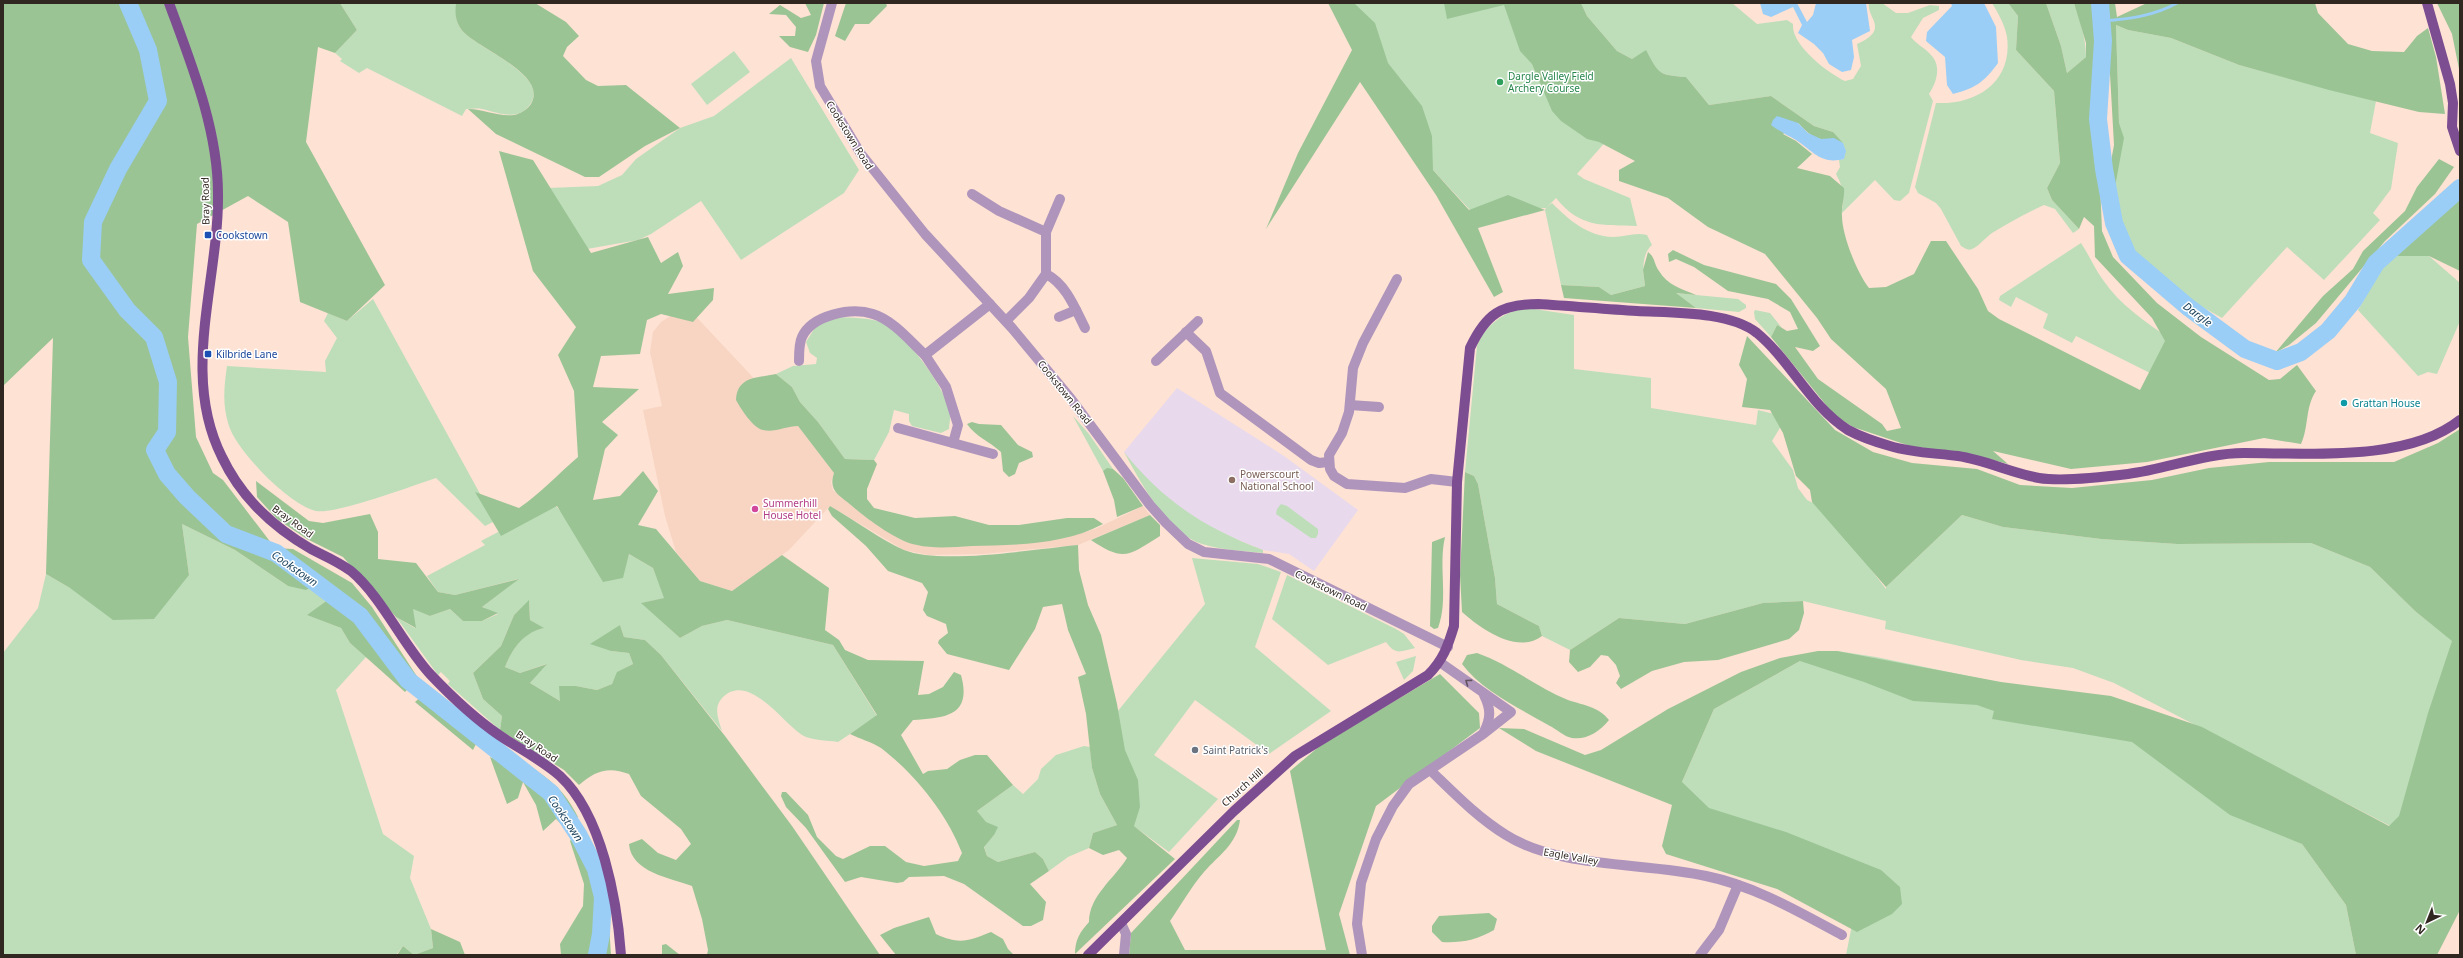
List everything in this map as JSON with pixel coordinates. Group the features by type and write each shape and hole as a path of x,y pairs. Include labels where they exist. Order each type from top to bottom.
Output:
{"main road":[{"name":"Bray Road","path":"169,3 202,96 211,134 219,190 218,226 205,318 202,372 207,417 219,452 230,474 260,512 305,545 353,573 429,673 495,732 560,776 577,797 588,815 610,879 620,934 621,955"},
{"path":"2427,3 2450,84 2453,102 2452,127 2460,151"},
{"name":"Church Hill","path":"1088,955 1234,810 1295,756 1428,676 1441,663 1448,647 1454,626 1457,482 1470,348 1478,330 1490,316 1505,308 1520,304 1680,313 1724,319 1745,326 1756,333 1776,352 1827,412 1849,430 1892,447 1925,454 1960,456 2042,478 2103,477 2130,474 2190,460 2235,453 2358,452 2395,448 2441,432 2460,420"}],"street":[{"name":"Cookstown Road","path":"832,3 816,61 820,86 870,168 925,234 1006,321 1071,399 1150,505 1188,544 1204,552 1269,559 1448,647"},
{"path":"972,194 999,211 1046,232"},
{"path":"1006,321 1029,298 1046,274 1046,232 1060,199"},
{"path":"1046,274 1057,280 1076,310 1085,328"},
{"path":"1397,279 1356,358 1353,368 1350,405 1346,423 1329,455 1328,462 1334,476 1347,484 1405,488 1431,479 1457,482"},
{"path":"925,355 990,304"},
{"path":"1059,316 1076,310"},
{"path":"798,361 801,337 814,321 843,312 872,314 895,327 925,355 946,387 958,425 953,443"},
{"path":"1156,361 1198,321"},
{"path":"1186,332 1206,351 1220,393 1311,460 1319,463 1328,462"},
{"path":"1350,405 1379,407"},
{"path":"898,428 993,454"},
{"path":"1362,955 1357,924 1361,883 1376,839 1393,806 1409,784 1484,734 1511,712 1441,663"},
{"path":"1482,692 1490,705 1490,720 1484,734"},
{"name":"Eagle Valley","path":"1430,770 1483,820 1506,836 1540,851 1576,858 1677,870 1738,885 1792,908 1842,935"},
{"path":"1700,955 1719,930 1738,885"},
{"path":"1121,922 1126,934 1124,955"}],"shaded area":[{"path":"686,306 795,422 834,473 831,482 833,490 854,508 901,540 917,545 1012,545 1064,538 1095,529 1143,506 1150,515 1078,545 983,554 928,555 904,550 830,506 789,550 732,591 700,581 676,552 665,516 643,410 662,406 650,352 653,332 661,322"},
{"name":"Powerscourt National School","path":"1177,388 1284,456 1358,510 1314,571 1289,554 1263,550 1231,537 1203,523 1174,504 1142,475 1124,452"}],"green space":[{"path":"3,3 340,3 357,30 335,53 318,47 306,142 385,285 347,321 300,302 288,222 248,196 197,224 188,337 196,437 213,473 223,480 275,548 293,549 352,583 372,607 418,678 405,692 350,643 341,628 307,615 329,599 320,581 306,590 288,586 235,550 182,524 189,575 154,619 113,620 70,588 46,574 53,338 3,386"},
{"path":"340,3 456,3 457,20 461,29 468,36 520,72 529,82 534,92 531,103 521,113 509,115 482,109 466,109 462,116 367,68 359,73 340,61 342,59 335,53 357,30"},
{"path":"456,3 535,3 566,22 579,36 567,47 563,56 586,80 598,86 626,85 680,128 645,146 599,177 585,177 496,134 468,109 502,115 514,115 524,111 530,106 534,93 529,82 520,72 508,62 468,36 461,29 456,16"},
{"path":"805,3 824,3 816,35 808,52 790,47 779,36 795,36 796,27 786,15 769,14 780,5 801,18 811,15"},
{"path":"846,3 886,3 887,6 869,24 855,24 845,41 835,36"},
{"path":"1328,3 1354,3 1375,23 1388,63 1422,106 1432,136 1433,170 1469,210 1508,195 1545,210 1478,228 1503,292 1494,297 1436,195 1360,82 1266,229 1298,153 1352,50"},
{"name":"Dargle Valley Field Archery Course","path":"1354,3 1560,3 1633,111 1577,174 1584,179 1630,198 1637,226 1602,225 1583,220 1565,208 1556,198 1547,207 1552,203 1572,221 1595,234 1613,237 1638,234 1647,235 1652,245 1648,249 1644,258 1643,270 1645,286 1611,295 1599,287 1561,285 1545,210 1546,208 1470,210 1433,170"},
{"path":"1444,3 1581,3 1587,16 1617,51 1632,59 1646,50 1660,72 1664,74 1686,77 1709,105 1771,96 1814,126 1833,132 1843,143 1836,140 1824,140 1814,137 1798,123 1783,134 1796,141 1812,154 1797,168 1830,176 1844,188 1842,212 1847,243 1855,264 1869,288 1886,287 1914,274 1931,241 1946,241 1978,289 1988,311 1999,319 2140,390 2165,341 2152,318 2095,257 2094,226 2084,217 2079,229 2052,200 2047,188 2060,163 2054,91 2016,50 2018,16 2008,3 2046,3 2061,46 2067,73 2086,57 2086,43 2074,3 2093,3 2095,13 2096,88 2102,231 2113,257 2157,303 2201,337 2269,380 2280,379 2297,365 2316,391 2310,404 2301,444 2264,438 2147,462 2071,469 1993,451 2008,464 1974,455 1910,446 1853,427 1835,416 1771,337 1777,325 1787,331 1798,329 1790,312 1768,299 1728,291 1694,267 1676,259 1669,262 1668,254 1673,250 1704,265 1776,284 1791,299 1820,346 1813,351 1795,347 1818,379 1882,424 1887,431 1901,428 1886,389 1831,339 1817,318 1765,254 1708,227 1668,198 1619,181 1619,170 1635,161 1599,142 1587,139 1561,121 1552,111 1532,64 1520,51 1504,5 1447,19"},
{"path":"1581,3 1732,3 1757,24 1787,20 1793,24 1794,32 1804,49 1829,72 1845,81 1853,79 1861,66 1857,44 1867,39 1873,33 1875,28 1869,3 1882,3 1896,13 1908,13 1930,5 1939,6 1939,10 1923,18 1911,37 1934,58 1937,74 1929,94 1933,101 1909,193 1900,201 1894,200 1875,180 1841,214 1843,193 1841,184 1836,174 1840,167 1839,160 1844,159 1833,132 1814,126 1771,96 1709,105 1686,77 1664,74 1660,72 1646,51 1632,59 1617,51 1587,16"},
{"path":"1992,3 2008,3 2018,16 2016,50 2054,91 2060,163 2047,188 2052,200 2079,229 2073,233 2055,209 2044,205 1992,233 1977,246 1969,250 1961,246 1941,209 1936,203 1918,193 1915,187 1936,103 1951,103 1978,95 1989,88 1998,78 2004,67 2007,53 2007,37 2003,24"},
{"path":"2046,3 2074,3 2084,36 2086,57 2067,73 2061,46"},
{"path":"2106,3 2115,3 2117,17 2147,3 2315,3 2318,13 2348,44 2372,51 2404,52 2417,36 2428,28 2436,57 2445,114 2419,112 2329,90 2239,65 2171,38 2128,30 2116,25 2119,123 2124,138 2110,214 2129,258 2119,247 2109,217 2109,172 2114,145"},
{"path":"2437,3 2460,3 2460,74 2452,34"},
{"path":"2116,25 2128,30 2171,38 2239,65 2376,101 2370,133 2398,143 2391,189 2373,213 2380,220 2324,280 2287,247 2222,318 2158,282 2129,258 2110,214 2119,123"},
{"path":"734,51 750,72 707,105 691,84"},
{"path":"791,58 859,170 844,193 741,260 701,201 651,234 638,240 587,249 548,188 598,186 622,175 636,159 680,128 714,116"},
{"path":"499,151 533,160 591,253 648,237 661,263 678,252 683,266 668,294 714,288 713,300 693,322 661,314 647,320 640,354 601,356 593,387 639,389 602,422 618,435 605,449 593,500 620,496 643,471 658,491 638,525 656,529 700,581 732,591 782,555 829,588 825,630 839,640 845,650 868,660 924,661 918,695 929,694 943,687 954,672 961,675 963,699 960,706 954,712 936,718 913,720 901,735 923,774 928,771 947,769 960,760 975,755 987,755 1013,785 977,811 986,822 998,827 994,835 984,847 987,856 998,862 1035,852 1043,859 1049,871 1030,884 1046,902 1043,920 1031,926 1023,926 964,884 944,876 909,877 903,882 897,883 861,877 845,882 806,828 786,807 781,796 782,792 786,792 808,815 817,837 836,856 843,859 870,846 885,846 906,862 924,866 958,861 962,853 956,838 939,809 918,782 894,758 881,748 850,734 877,715 833,645 727,620 702,626 680,638 641,603 664,598 653,568 629,554 623,578 603,582 557,506 501,536 475,492 519,508 542,490 578,457 574,391 558,355 576,327 533,271"},
{"path":"2439,159 2454,167 2435,194 2385,241 2316,323 2289,345 2275,353 2323,296 2353,269 2363,251 2405,211 2417,187"},
{"path":"2458,197 2460,198 2460,271 2429,256 2393,256"},
{"path":"2081,243 2100,276 2117,297 2125,305 2170,339 2152,374 2076,336 2072,343 2043,328 2048,314 2016,297 2011,307 1999,300 2000,296"},
{"path":"1648,252 1652,256 1662,276 1666,280 1675,286 1696,295 1676,293 1696,308 1564,298 1561,285 1599,287 1611,295 1645,286 1643,270"},
{"path":"2395,255 2429,256 2460,283 2460,321 2437,374 2428,372 2418,376 2358,310 2381,266 2387,260"},
{"path":"1675,293 1738,299 1746,305 1746,308 1739,312 1696,308"},
{"path":"373,299 495,521 485,526 436,478 394,493 339,509 316,511 305,507 292,499 265,476 242,449 234,437 229,426 224,403 227,366 326,372 325,361 337,338 324,321 328,313 347,321"},
{"path":"1519,309 1534,309 1574,315 1574,369 1651,378 1651,408 1756,425 1758,410 1774,414 1781,426 1772,441 1793,470 1798,488 1807,500 1824,508 1886,589 1886,587 1962,515 2003,527 2101,539 2177,544 2311,543 2370,567 2415,611 2453,641 2398,830 2114,683 2073,668 2021,660 1885,629 1886,621 1803,601 1763,603 1685,624 1619,618 1570,650 1542,636 1539,626 1497,604 1495,578 1478,484 1474,476 1465,472 1477,346 1484,333 1499,318"},
{"path":"1755,310 1770,313 1782,328 1777,325 1771,337 1755,319"},
{"path":"837,317 860,318 878,321 892,329 902,338 924,363 941,390 950,413 949,429 941,433 912,426 909,421 909,414 894,410 889,432 874,460 845,459 818,422 800,402 792,387 776,374 793,366 816,364 817,358 810,353 806,342 816,326"},
{"path":"1747,336 1835,430 1873,452 1912,463 1977,469 2020,485 2072,488 2152,480 2209,468 2269,462 2394,462 2438,443 2460,429 2460,910 2437,955 2356,955 2346,905 2302,844 2230,815 2132,742 1992,719 1994,711 1977,705 1913,701 1864,682 1800,661 1714,709 1682,782 1709,808 1786,832 1881,870 1900,887 1902,904 1892,914 1857,932 1777,889 1666,854 1662,846 1672,805 1536,751 1499,728 1524,729 1585,755 1601,750 1668,709 1741,672 1780,658 1818,651 1837,651 2001,682 2111,696 2202,727 2389,826 2399,816 2428,713 2452,641 2415,611 2370,567 2311,543 2177,544 2101,539 2003,527 1962,515 1886,587 1812,502 1810,490 1796,476 1783,433 1770,410 1742,407 1747,379 1739,365"},
{"path":"776,374 792,387 800,402 818,422 845,459 874,460 877,464 867,489 867,499 874,508 915,518 955,516 989,525 1019,525 1067,518 1094,518 1103,524 1088,531 1056,540 1022,544 937,547 909,543 892,535 874,523 836,492 832,484 834,473 798,426 767,431 759,429 748,418 736,400 737,392 740,386 744,382 756,378"},
{"path":"1073,416 1089,434 1113,469 1103,471"},
{"path":"972,422 979,424 1001,425 1018,445 1032,452 1033,457 1019,463 1015,474 1009,477 1003,471 1001,452 979,436 967,424"},
{"path":"1124,452 1154,485 1186,511 1222,532 1263,550 1263,553 1217,548 1202,544 1189,538 1177,529 1156,506 1138,478"},
{"path":"1107,468 1113,469 1123,478 1143,506 1117,517 1114,500 1103,471"},
{"path":"1465,472 1474,476 1478,484 1495,578 1497,604 1539,626 1542,636 1532,641 1521,643 1499,637 1489,632 1462,612 1460,575"},
{"path":"256,481 309,521 323,523 370,514 378,532 378,559 416,563 438,592 455,595 519,579 482,607 498,613 482,621 463,621 450,609 430,616 413,609 416,628 396,617 343,557 307,539 277,519 257,497"},
{"path":"553,503 622,577 629,554 653,568 665,598 642,603 680,638 702,626 727,620 833,645 877,716 838,742 815,739 802,735 776,711 754,695 744,691 733,691 723,697 718,705 717,713 722,731 661,655 645,640 624,637 620,625 611,651 629,653 633,664 618,672 612,684 597,690 576,686 560,701 530,683 546,664 520,673 505,667 519,642 530,633 543,628 530,620 529,601 514,615 501,646 473,673 483,699 502,716 500,730 448,684 450,681 441,672 438,675 396,617 415,628 412,608 430,616 450,609 463,621 482,621 498,614 482,607 518,579 455,595 438,592 427,576 485,545 481,541"},
{"path":"1281,504 1287,506 1318,529 1316,538 1311,538 1276,514 1277,509"},
{"path":"830,506 895,546 920,554 941,556 989,555 1078,545 1079,570 1088,605 1101,635 1117,704 1125,750 1138,780 1140,807 1134,826 1175,859 1075,954 1077,940 1089,922 1093,904 1103,888 1127,858 1119,850 1103,855 1089,848 1093,833 1117,825 1100,794 1092,768 1086,714 1078,677 1086,674 1068,630 1062,604 1043,607 1035,629 1009,670 947,654 938,643 939,640 948,633 946,624 927,616 923,610 928,592 922,583 888,571 866,546 832,516 828,509"},
{"path":"1150,515 1160,525 1160,536 1133,552 1119,554 1102,547 1091,540"},
{"path":"182,524 235,550 288,586 320,580 329,599 308,615 341,628 350,643 366,657 336,690 383,834 414,856 410,878 431,929 433,948 414,955 403,946 396,955 3,955 3,653 38,608 46,574 70,588 189,575"},
{"path":"1445,537 1442,560 1443,606 1438,628 1434,629 1430,626 1432,542"},
{"path":"1192,558 1258,564 1281,572 1255,647 1331,711 1269,754 1195,700 1154,755 1218,799 1169,852 1131,824 1104,728 1205,604"},
{"path":"1287,575 1396,629 1404,634 1415,648 1396,651 1386,642 1328,665 1272,619"},
{"path":"529,600 530,620 544,628 530,633 520,642 511,654 505,667 520,673 547,664 530,683 560,701 559,686 576,686 597,690 612,684 617,672 633,664 629,653 611,651 590,644 620,625 624,637 645,640 661,655 725,736 792,826 880,955 707,955 708,950 702,919 692,886 663,877 653,872 644,867 631,854 629,844 642,839 658,853 676,860 691,844 681,829 641,796 629,774 615,770 602,771 591,776 579,785 564,770 500,730 502,716 483,699 473,673 501,646 514,615"},
{"path":"1803,601 1804,613 1799,630 1789,639 1718,660 1684,662 1652,671 1621,689 1616,683 1620,676 1616,665 1608,656 1601,655 1590,667 1578,672 1569,662 1570,650 1619,618 1685,624 1763,603"},
{"path":"1818,651 1837,651 1876,657 2071,697 2302,844 2346,905 2356,955 1846,955 1853,920 1672,805 1714,709"},
{"path":"1477,653 1500,663 1556,695 1596,709 1609,720 1597,731 1583,738 1572,738 1566,736 1503,699 1471,674 1462,664 1467,655"},
{"path":"1416,656 1413,671 1404,680 1396,662"},
{"path":"1440,674 1479,713 1480,728 1376,806 1339,914 1350,955 1129,955 1131,933 1237,820 1240,820 1231,843 1199,878 1170,921 1185,950 1326,950 1290,771 1321,745"},
{"path":"427,691 431,691 481,734 473,750 415,702"},
{"path":"1084,746 1090,747 1092,768 1100,794 1117,825 1093,833 1089,848 1068,857 1049,871 1043,859 1035,852 998,862 987,856 984,846 994,835 977,811 1013,785 1023,794 1038,779 1041,769 1056,755"},
{"path":"490,757 520,771 526,763 543,775 562,792 578,817 562,825 556,819 543,831 536,805 523,782 518,798 507,804"},
{"path":"576,834 584,837 597,864 605,894 611,955 561,955 560,944 583,906 584,884 570,841"},
{"path":"1489,913 1497,919 1494,930 1475,938 1456,942 1442,942 1432,932 1432,926 1439,916"},
{"path":"929,917 936,934 958,941 976,938 991,932 1003,939 1008,949 1014,955 896,955 880,935 894,928"},
{"path":"431,929 460,942 465,955 414,955 433,948"},
{"path":"666,944 680,955 662,955 662,945"},
{"path":"403,946 414,955 397,955"}],"water":[{"path":"1760,3 1797,3 1807,22 1813,15 1816,3 1866,3 1870,31 1852,40 1854,57 1851,70 1842,72 1829,64 1823,53 1814,44 1798,33 1802,25 1793,7 1771,17 1763,14"},
{"path":"1951,3 1984,3 1996,27 1998,63 1984,80 1974,87 1953,94 1947,85 1945,57 1926,41 1927,32 1952,6"},
{"path":"1777,116 1798,123 1808,133 1821,139 1834,138 1843,143 1846,151 1844,159 1829,160 1818,156 1796,140 1771,125"}],"waterway":[{"name":"Cookstown","path":"128,3 148,50 158,101 118,169 93,222 91,260 127,310 154,337 168,382 167,432 155,450 167,474 187,497 226,534 276,553 360,616 408,680 551,793 579,836 596,869 603,897 601,934 597,955"},
{"name":"Dargle","path":"2100,3 2103,41 2098,119 2104,169 2114,223 2128,256 2188,307 2245,349 2277,361 2301,352 2328,331 2353,301 2376,263 2460,188"},
{"path":"2103,21 2150,14 2177,3"}],"place":[{"name":"Dargle Valley Field Archery Course","path":"1500,82"},
{"name":"Cookstown","path":"208,235"},
{"name":"Kilbride Lane","path":"208,354"},
{"name":"Grattan House","path":"2344,403"},
{"name":"Powerscourt National School","path":"1232,480"},
{"name":"Summerhill House Hotel","path":"755,509"},
{"name":"Saint Patrick's","path":"1195,750"}]}
